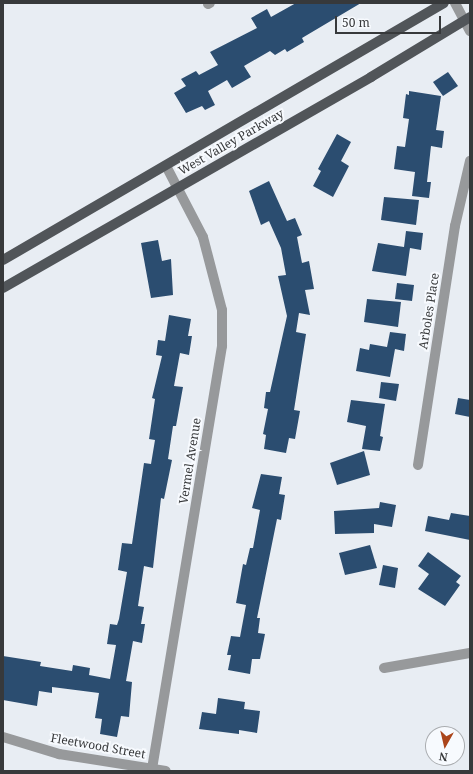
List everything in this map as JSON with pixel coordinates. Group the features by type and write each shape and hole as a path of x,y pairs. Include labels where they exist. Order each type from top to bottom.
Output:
{"main road":[{"name":"West Valley Parkway","path":"3,260 444,3"},
{"name":"West Valley Parkway","path":"3,288 178,188 467,19"}],"street":[{"path":"455,3 467,19 470,31"},
{"name":"Arboles Place","path":"418,465 455,226 470,161"},
{"name":"Vermel Avenue","path":"152,768 222,346 222,310 204,237 166,166"},
{"path":"384,668 470,653"},
{"name":"Fleetwood Street","path":"3,737 59,754 166,771"}],"building":[{"path":"296,3 361,3 302,38 304,42 287,52 285,49 275,55 270,51 244,66 251,77 232,88 227,80 208,91 215,105 205,110 202,106 186,113 174,93 186,86 181,79 196,71 199,75 218,65 210,52 257,28 251,18 267,9 271,17"},
{"path":"448,72 458,86 443,96 433,82"},
{"path":"409,91 441,96 436,130 444,131 442,148 431,146 427,182 431,182 429,198 412,196 415,172 394,169 397,146 405,147 409,119 403,118 406,94 409,95"},
{"path":"337,134 351,142 341,161 349,166 333,197 313,186 321,171 318,169"},
{"path":"269,181 287,221 295,218 302,235 297,237 302,263 309,261 314,289 305,290 310,315 299,313 296,332 306,334 294,410 300,411 295,439 289,438 286,453 264,449 266,435 263,434 268,409 264,408 266,392 270,392 287,316 278,276 286,275 281,248 269,221 261,225 249,191"},
{"path":"384,197 419,200 416,225 381,220"},
{"path":"406,231 423,233 421,250 410,248 406,276 372,271 378,243 404,247"},
{"path":"158,240 162,261 171,259 173,295 151,298 141,243"},
{"path":"397,283 414,285 412,301 395,299"},
{"path":"367,299 401,302 398,327 364,322"},
{"path":"169,315 191,319 188,336 192,336 189,355 180,353 174,386 183,387 176,426 173,426 168,459 172,460 164,499 161,498 153,568 144,566 138,606 144,607 141,624 145,624 142,643 133,641 126,681 132,682 129,717 121,716 117,737 100,734 102,719 95,718 99,693 52,687 52,693 39,691 37,706 3,700 3,656 41,662 40,666 72,671 73,665 90,668 89,675 110,679 116,645 107,644 110,624 117,625 119,619 127,572 118,570 122,543 132,544 144,463 151,464 155,440 149,439 155,399 152,398 162,356 156,355 158,340 165,341"},
{"path":"390,332 406,334 404,351 395,349 390,377 356,371 360,348 369,350 370,344 387,347"},
{"path":"381,382 399,384 396,401 379,398"},
{"path":"458,398 470,400 470,417 455,414"},
{"path":"351,400 385,404 380,436 383,437 380,451 362,449 366,426 347,422"},
{"path":"364,451 370,475 337,485 330,463"},
{"path":"261,474 282,477 279,494 285,495 281,520 277,519 257,618 260,618 258,633 265,634 260,659 252,659 250,674 228,670 231,655 227,655 231,636 240,637 246,605 236,603 243,564 246,565 250,548 253,548 260,510 252,508"},
{"path":"380,502 396,505 392,527 374,524 374,533 335,534 334,511 379,508"},
{"path":"451,513 470,516 470,540 425,531 428,516 449,520"},
{"path":"370,545 377,568 345,575 339,553"},
{"path":"428,552 461,576 456,582 460,585 445,606 418,589 429,574 418,566"},
{"path":"383,565 398,568 395,588 379,585"},
{"path":"218,698 245,702 244,709 260,711 257,733 239,730 239,734 199,729 202,712 216,714"}]}
